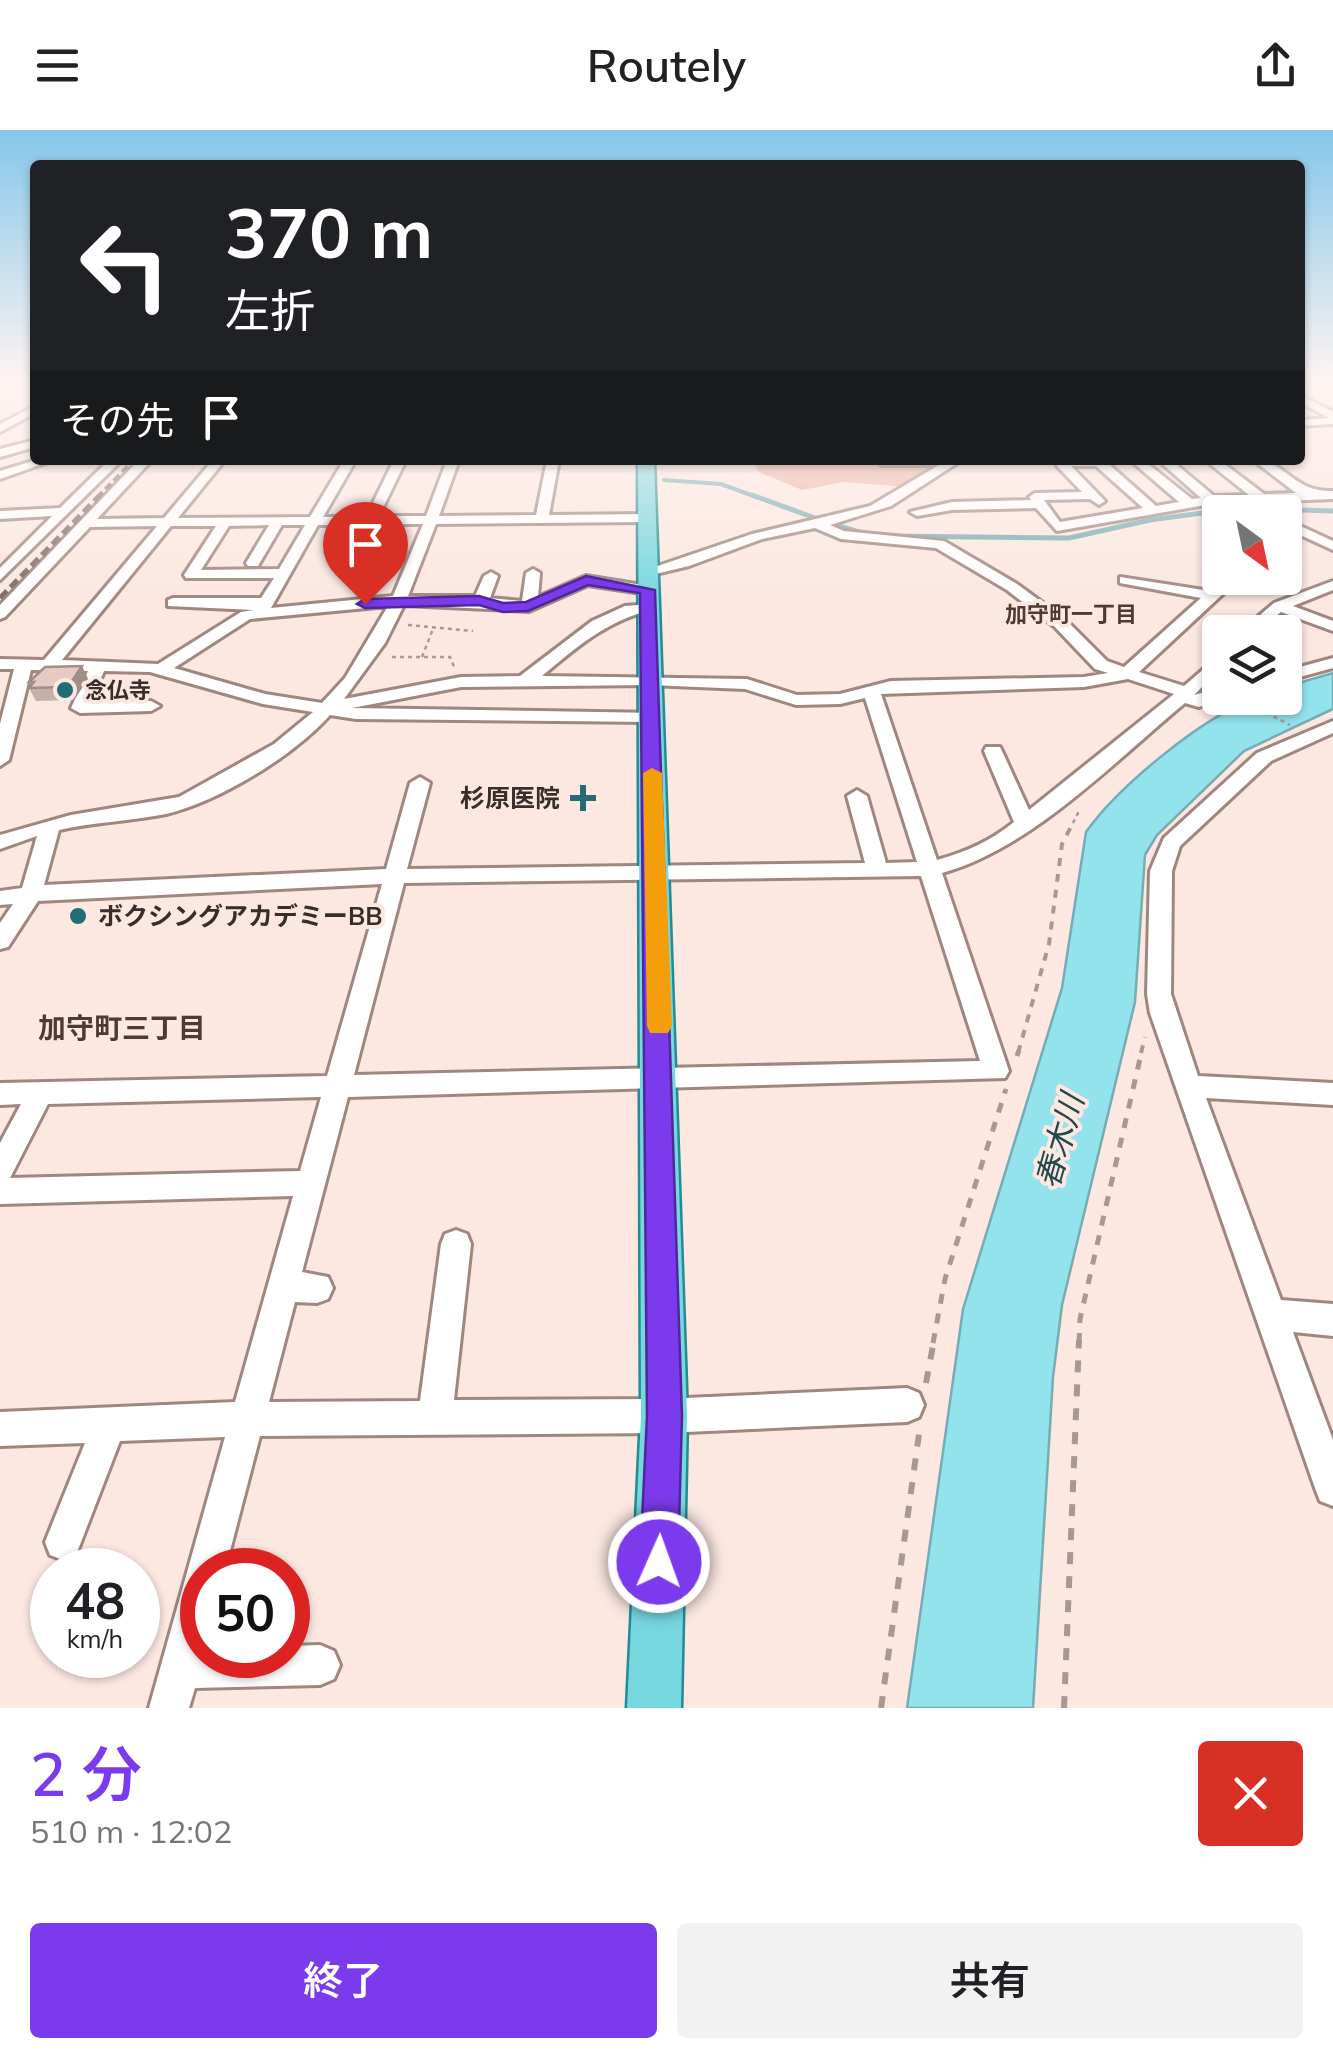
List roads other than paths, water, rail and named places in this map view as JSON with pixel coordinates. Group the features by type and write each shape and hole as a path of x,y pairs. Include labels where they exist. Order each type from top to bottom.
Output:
{"main road":[{"path":"646,465 664,1416 654,1708"}],"street":[{"path":"0,475 32,465"},
{"path":"0,576 111,465"},
{"path":"0,614 141,465"},
{"path":"49,665 215,465"},
{"path":"161,669 263,608 347,465"},
{"path":"345,572 398,465"},
{"path":"0,842 50,827 180,804 266,762 330,710 370,656 400,600 451,465"},
{"path":"542,519 552,465"},
{"path":"525,681 611,616 691,563 745,540 864,513 946,465"},
{"path":"1062,465 1116,517"},
{"path":"1102,465 1153,510"},
{"path":"1142,465 1190,504"},
{"path":"1170,465 1205,495"},
{"path":"1217,465 1250,495"},
{"path":"1266,465 1309,496"},
{"path":"1093,495 1035,497 1058,527 1202,502"},
{"path":"1302,498 1333,495"},
{"path":"918,512 952,506 1041,504"},
{"path":"0,515 64,512"},
{"path":"87,523 647,518"},
{"path":"253,563 278,521"},
{"path":"225,522 191,575 284,573"},
{"path":"814,522 841,536 939,544 1012,587 1060,622 1101,666 1202,701"},
{"path":"1302,529 1333,529"},
{"path":"1302,534 1333,546"},
{"path":"528,606 534,573"},
{"path":"479,601 486,580"},
{"path":"173,602 263,608 400,600 479,601 503,607 528,606 586,580 648,590"},
{"path":"1125,580 1213,596"},
{"path":"1268,615 1279,606 1333,584"},
{"path":"330,710 461,682 580,684 650,680 747,684 796,700 840,698 891,686 1084,682 1125,675 1213,596"},
{"path":"1279,606 1333,626"},
{"path":"1302,671 1333,663"},
{"path":"0,664 161,669 263,699 330,710 651,718"},
{"path":"0,757 24,664"},
{"path":"98,666 80,708 151,706"},
{"path":"0,898 396,876 930,869 967,859 1004,840 1202,678"},
{"path":"0,1094 996,1071 871,691"},
{"path":"1333,726 1264,757 1171,843 1161,872 1159,994 1162,1013 1333,1488"},
{"path":"993,752 1025,824"},
{"path":"212,1548 420,783"},
{"path":"857,796 877,869"},
{"path":"0,942 31,894 50,827"},
{"path":"1188,1086 1333,1094"},
{"path":"0,1170 40,1094"},
{"path":"0,1191 311,1182"},
{"path":"435,1418 456,1244"},
{"path":"283,1286 317,1288"},
{"path":"1271,1315 1333,1320"},
{"path":"0,1429 247,1419 664,1416 918,1405"},
{"path":"63,1542 110,1424"},
{"path":"310,1665 320,1665"},
{"path":"168,1708 180,1668"}],"water":[{"name":"春木川","path":"1333,673 1333,709 1244,751 1157,835 1145,855 1135,1002 1062,1305 1053,1377 1033,1708 907,1708 963,1309 1062,988 1086,832 1118,795 1162,755 1221,715 1302,715 1302,682"}],"waterway":[{"path":"664,480 721,484 759,498"},
{"path":"752,495 815,518"},
{"path":"886,536 1069,538 1150,520 1239,508 1333,511"},
{"path":"826,522 862,533"}],"railway":[{"path":"97,498 129,465"},
{"path":"0,598 100,495"}],"place":[{"name":"念仏寺","path":"65,690"},
{"name":"杉原医院","path":"583,798"},
{"name":"ボクシングアカデミーBB","path":"78,916"}],"district":[{"name":"加守町一丁目","path":"1071,614"},
{"name":"加守町三丁目","path":"122,1028"}]}
